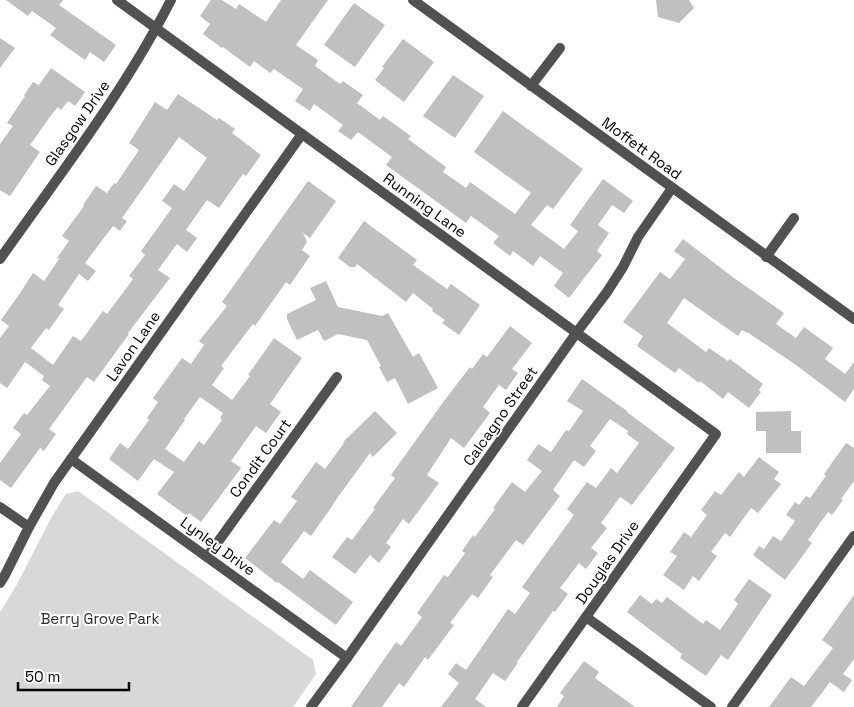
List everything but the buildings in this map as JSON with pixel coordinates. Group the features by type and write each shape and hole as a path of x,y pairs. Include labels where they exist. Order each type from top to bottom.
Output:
{"street":[{"name":"Running Lane","path":"117,0 716,434"},
{"name":"Glasgow Drive","path":"0,258 112,101 144,51 171,0"},
{"name":"Moffett Road","path":"413,0 854,319"},
{"path":"531,86 560,48"},
{"name":"Lavon Lane","path":"0,583 54,484 302,134"},
{"name":"Calcagno Street","path":"311,707 607,292 638,237 672,188"},
{"path":"766,257 794,218"},
{"name":"Condit Court","path":"208,557 338,377"},
{"name":"Douglas Drive","path":"522,707 716,434"},
{"name":"Lynley Drive","path":"71,459 347,658"},
{"path":"0,507 29,527"},
{"path":"732,707 854,536"},
{"path":"586,617 711,707"}],"green space":[{"name":"Berry Grove Park","path":"78,491 313,660 316,674 293,707 0,707 0,612 66,494"}]}
